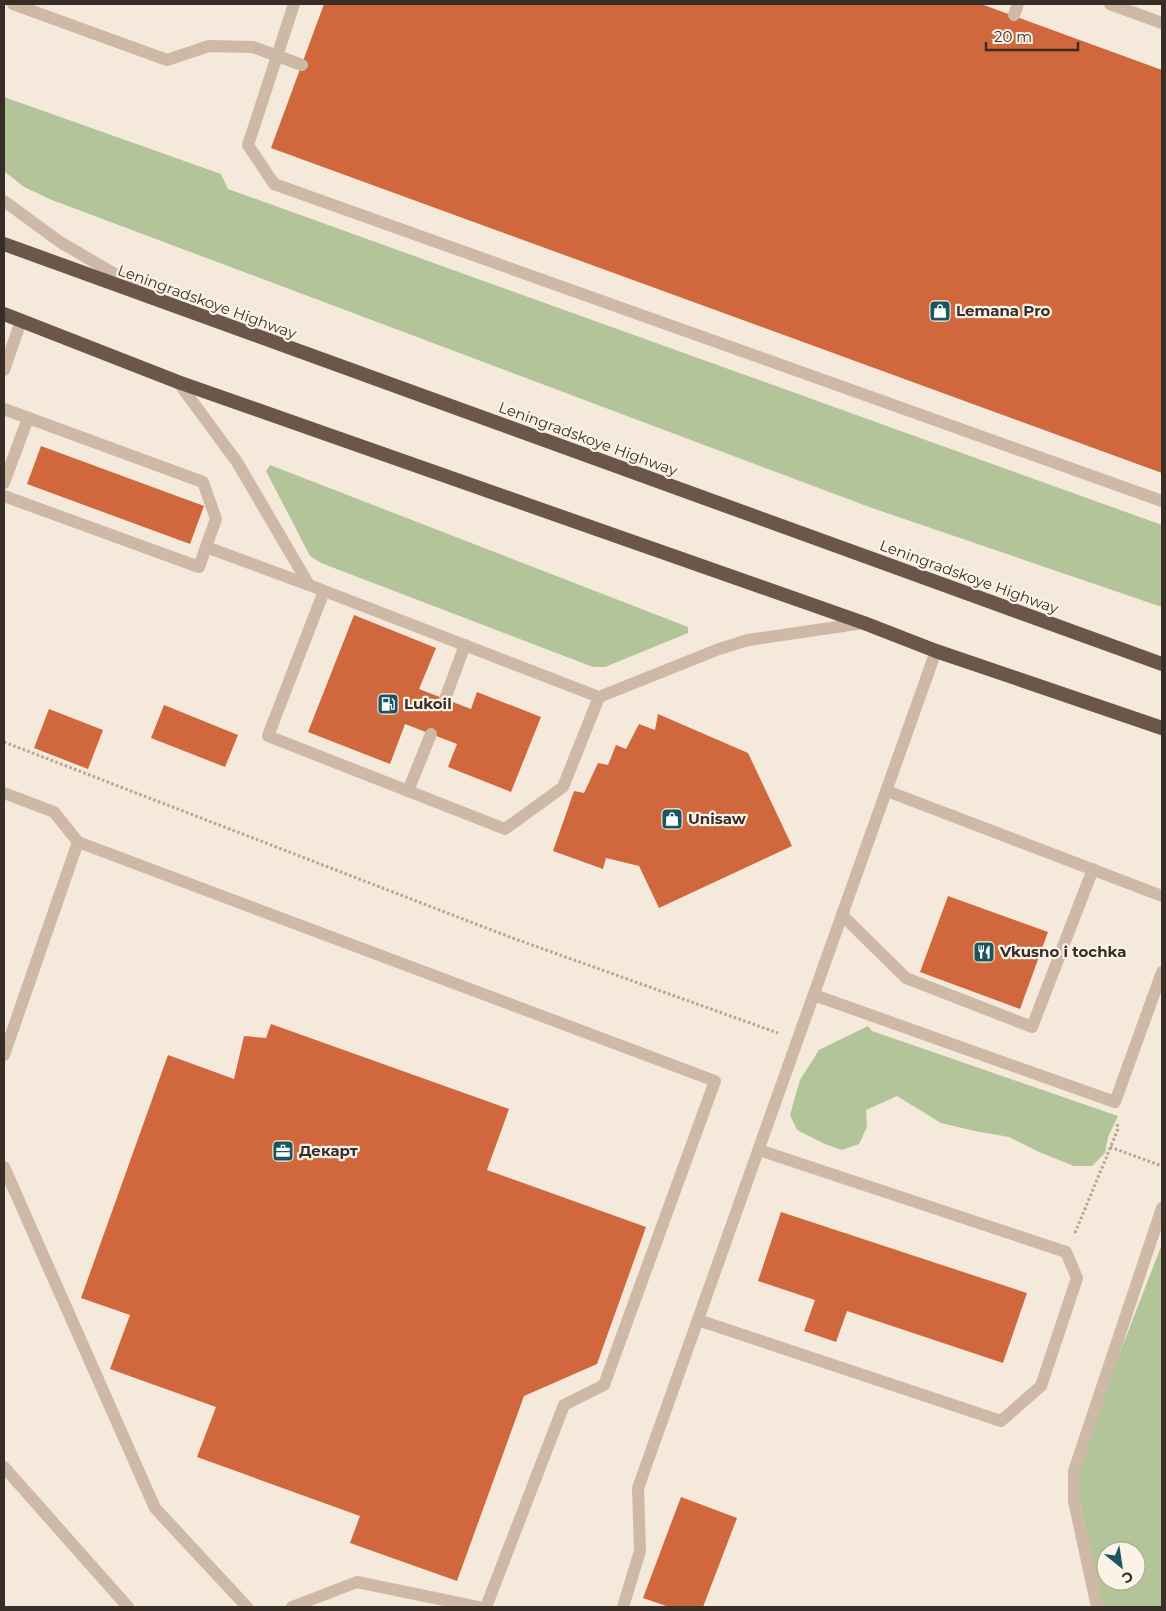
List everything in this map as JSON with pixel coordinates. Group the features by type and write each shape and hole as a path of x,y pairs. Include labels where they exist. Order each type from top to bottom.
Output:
{"highway":[{"name":"Leningradskoye Highway","path":"4,244 1162,664"},
{"path":"4,314 178,382 864,623 936,651 1162,728"}],"lane":[{"path":"13,4 167,60 209,46 253,47 302,65"},
{"path":"294,4 248,145 274,184 1162,501"},
{"path":"1110,4 1162,23"},
{"path":"4,201 60,242 166,304"},
{"path":"4,370 21,321"},
{"path":"178,382 237,462 309,585"},
{"path":"4,409 203,482 216,519 199,567 4,496"},
{"path":"4,483 28,418"},
{"path":"206,547 599,697 719,648 748,640 864,623"},
{"path":"324,591 268,736 505,829 563,787 599,697"},
{"path":"445,698 465,645"},
{"path":"623,1607 640,1551 638,1488 936,651"},
{"path":"408,791 431,734"},
{"path":"887,791 1162,896"},
{"path":"4,793 54,812 78,842 715,1081 604,1385 564,1405 486,1607"},
{"path":"4,1055 78,842"},
{"path":"842,916 906,978 1032,1027 1093,870"},
{"path":"814,995 1115,1102 1162,972"},
{"path":"698,1320 1001,1421 1041,1386 1077,1278 1066,1252 759,1150"},
{"path":"4,1167 155,1508 247,1607"},
{"path":"1097,1607 1074,1501 1074,1471 1162,1208"},
{"path":"4,1467 128,1607"},
{"path":"292,1607 357,1582 478,1607"}],"path":[{"path":"4,742 507,936 798,1041"},
{"path":"1066,1252 1118,1129 1115,1102"},
{"path":"1110,1148 1162,1166"}],"green space":[{"path":"4,97 221,174 228,189 1162,525 1162,607 872,508 52,200 24,187 4,171"},
{"path":"270,465 688,627 688,633 605,667 593,667 321,563 310,556 266,471"},
{"path":"868,1026 872,1031 1118,1116 1108,1137 1105,1153 1092,1166 1074,1166 1009,1137 941,1123 897,1096 866,1110 867,1127 859,1144 842,1150 797,1130 790,1115 800,1080 819,1050"},
{"path":"1162,1244 1162,1607 1102,1607 1099,1591 1146,1591 1146,1541 1096,1541 1096,1578 1074,1471"}],"building":[{"name":"Lemana Pro","path":"324,4 981,4 1162,70 1162,473 271,148"},
{"path":"41,446 204,506 190,544 27,484"},
{"name":"Lukoil","path":"354,615 436,648 419,689 471,709 477,692 541,717 511,792 448,767 457,744 405,724 390,764 308,732"},
{"path":"164,705 238,735 225,767 151,738"},
{"path":"49,709 103,730 88,769 34,748"},
{"name":"Unisaw","path":"658,714 748,753 792,846 659,908 639,866 606,858 603,869 553,851 574,791 584,793 598,763 608,765 616,745 626,749 639,724 655,730"},
{"name":"Vkusno i tochka","path":"948,896 1048,932 1020,1009 920,972"},
{"path":"271,1024 509,1109 487,1170 646,1227 597,1364 524,1396 457,1581 350,1543 360,1516 197,1457 216,1407 110,1369 130,1315 81,1298 168,1055 234,1079 244,1036 266,1038"},
{"path":"781,1212 1027,1293 1003,1363 847,1311 836,1342 804,1331 815,1300 758,1281"},
{"path":"681,1497 737,1518 703,1607 669,1607 643,1598"}],"place":[{"name":"Lemana Pro","path":"940,311"},
{"name":"Lukoil","path":"388,704"},
{"name":"Unisaw","path":"672,819"},
{"name":"Vkusno i tochka","path":"984,952"},
{"name":"Декарт","path":"283,1151"}]}
